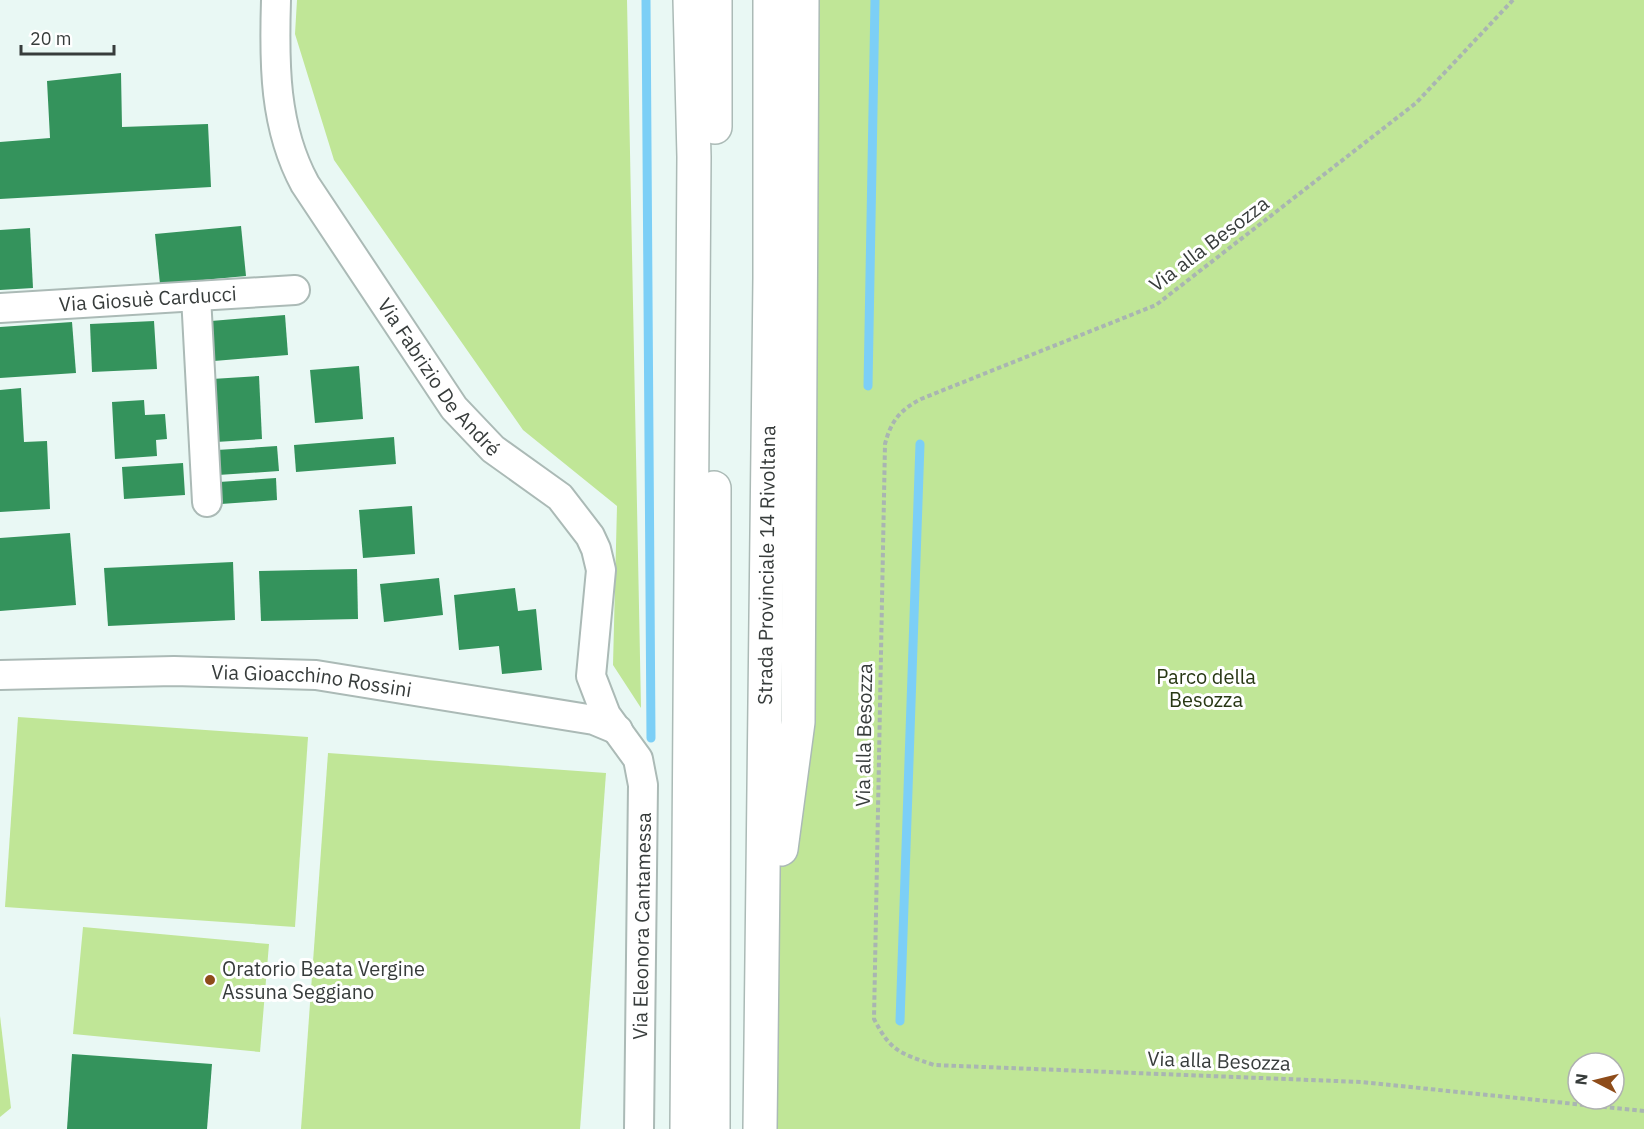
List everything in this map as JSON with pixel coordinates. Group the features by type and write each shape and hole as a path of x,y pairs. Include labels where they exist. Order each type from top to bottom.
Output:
{"highway":[{"path":"687,1129 694,157 690,0"},
{"path":"713,1129 715,0"},
{"name":"Strada Provinciale 14 Rivoltana","path":"760,1129 770,278 770,0"},
{"path":"761,1000 798,722 802,0"}],"street":[{"name":"Via Fabrizio De André","path":"276,0 281,120 288,151 304,184 454,408 493,449 560,498 582,522 596,549 601,570 591,676 600,703 618,730"},
{"name":"Via Giosuè Carducci","path":"0,308 295,290"},
{"path":"196,296 207,502"},
{"name":"Via Gioacchino Rossini","path":"0,675 174,671 316,675 594,720 618,730"},
{"name":"Via Eleonora Cantamessa","path":"618,730 638,759 643,785 639,1129"}],"path":[{"name":"Via alla Besozza","path":"1513,0 1416,103 1155,304 921,399 902,410 890,428 885,444 874,1019 886,1042 906,1056 934,1065 1361,1082 1644,1110"}],"green space":[{"path":"297,0 627,0 641,708 613,665 617,506 523,430 334,160 295,34"},
{"name":"Parco della Besozza","path":"772,0 1644,0 1644,1129 764,1129"},
{"path":"18,717 308,737 295,927 5,907"},
{"path":"328,753 606,773 580,1129 301,1129"},
{"path":"83,927 269,944 260,1052 73,1034"},
{"path":"0,1016 11,1108 0,1117"}],"building":[{"path":"121,73 122,127 208,124 211,187 0,199 0,142 50,138 47,81"},
{"path":"241,226 246,276 160,284 155,234"},
{"path":"30,228 33,288 0,290 0,230"},
{"path":"285,315 288,355 214,361 211,321"},
{"path":"154,321 157,369 92,372 90,324"},
{"path":"72,322 76,373 0,378 0,327"},
{"path":"359,366 363,419 315,423 310,370"},
{"path":"259,376 262,439 216,442 212,379"},
{"path":"21,388 24,442 47,441 50,509 0,512 0,390"},
{"path":"144,400 145,415 165,414 167,439 156,440 157,456 115,459 112,402"},
{"path":"394,437 396,464 296,472 294,445"},
{"path":"277,446 279,471 218,475 217,450"},
{"path":"183,463 185,495 124,499 122,467"},
{"path":"276,478 277,500 221,504 219,482"},
{"path":"412,506 415,554 363,558 359,510"},
{"path":"70,533 76,605 0,611 0,538"},
{"path":"233,562 235,620 108,626 104,568"},
{"path":"357,569 358,619 261,621 259,571"},
{"path":"439,578 443,615 384,622 380,584"},
{"path":"515,588 518,611 536,609 542,670 502,674 499,646 459,650 454,595"},
{"path":"72,1054 212,1064 207,1129 67,1129"}],"waterway":[{"path":"646,0 651,738"},
{"path":"868,386 875,0"},
{"path":"900,1021 920,444"}],"place":[{"name":"Oratorio Beata Vergine Assuna Seggiano","path":"210,980"}]}
